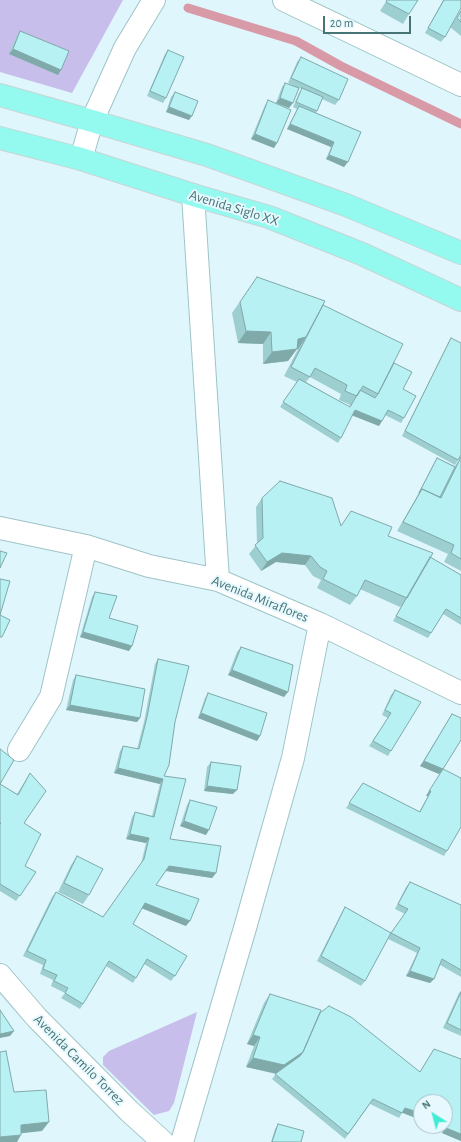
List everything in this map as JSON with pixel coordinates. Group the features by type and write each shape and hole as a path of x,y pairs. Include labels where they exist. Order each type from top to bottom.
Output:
{"highway":[{"path":"0,96 207,155 346,204 461,253"},
{"name":"Avenida Siglo XX","path":"0,138 82,160 269,217 362,254 461,300"}],"street":[{"path":"82,160 92,121 125,48 154,0"},
{"path":"284,0 461,85"},
{"path":"193,195 218,580"},
{"name":"Avenida Miraflores","path":"0,528 86,546 149,566 218,580 320,624 461,693"},
{"path":"19,750 50,697 86,546"},
{"path":"182,1142 246,928 293,758 320,624"},
{"name":"Avenida Camilo Torrez","path":"0,975 37,1018 163,1142"}],"shaded area":[{"path":"0,0 123,0 72,93 0,72"},
{"path":"197,1012 174,1103 169,1111 154,1115 103,1065 103,1057 109,1051"}],"building":[{"path":"387,0 418,0 409,14 386,2"},
{"path":"444,0 461,0 461,8 445,37 428,28"},
{"path":"461,11 461,22 457,18"},
{"path":"20,31 69,51 61,70 13,49"},
{"path":"168,50 184,57 166,98 150,91"},
{"path":"301,57 348,79 339,100 291,78"},
{"path":"285,83 299,88 293,103 280,98"},
{"path":"302,88 323,97 317,111 296,102"},
{"path":"175,92 198,101 192,116 169,107"},
{"path":"268,100 291,110 277,143 255,134"},
{"path":"299,106 361,132 348,162 329,155 334,142 290,124"},
{"path":"257,277 325,301 306,337 298,339 297,349 272,352 271,332 246,331 240,302"},
{"path":"323,305 403,344 378,394 363,386 357,396 345,391 347,385 315,368 310,377 291,367"},
{"path":"451,338 461,343 461,455 458,460 405,431"},
{"path":"394,363 412,372 403,389 416,396 404,418 388,410 382,421 355,410 341,438 283,402 299,379 350,407 360,390 375,398"},
{"path":"461,457 461,559 451,553 454,545 403,522 422,489 441,498"},
{"path":"437,458 455,467 440,497 422,489 419,493"},
{"path":"280,481 332,498 341,526 351,511 392,527 388,536 433,553 407,598 365,580 357,596 323,579 327,571 320,567 311,556 282,553 267,562 255,545 263,538 262,498"},
{"path":"0,551 7,553 0,568"},
{"path":"430,557 461,575 461,618 446,609 431,633 396,616"},
{"path":"0,579 10,581 0,615"},
{"path":"95,592 117,596 109,618 138,626 132,646 83,632"},
{"path":"0,615 10,620 2,637 0,637"},
{"path":"241,647 293,665 288,692 232,670"},
{"path":"158,659 189,666 175,722 169,765 164,776 186,779 170,839 221,846 216,873 169,866 156,885 199,899 190,921 145,903 133,924 187,956 175,976 147,959 136,978 109,961 83,1004 65,993 68,988 54,981 57,975 43,969 46,960 27,951 56,892 103,917 144,859 149,838 130,834 135,812 154,817 163,779 118,768 123,746 139,749 147,717"},
{"path":"76,675 145,689 140,718 70,705"},
{"path":"395,690 421,702 391,751 373,741 391,713 385,710"},
{"path":"208,693 267,713 260,736 201,713"},
{"path":"452,714 461,718 461,740 443,769 424,761"},
{"path":"0,749 14,760 0,784"},
{"path":"211,762 241,766 237,790 207,786"},
{"path":"443,769 461,778 461,827 447,851 349,803 363,783 420,812 431,791 429,791"},
{"path":"30,773 46,791 24,823 41,834 25,866 36,872 20,896 0,884 0,784 18,795"},
{"path":"190,800 217,807 209,830 184,821"},
{"path":"77,856 103,869 89,895 64,883"},
{"path":"410,882 461,905 461,970 442,959 434,979 410,971 420,948 391,933 408,909 398,904"},
{"path":"345,907 391,933 365,981 321,956"},
{"path":"461,992 461,1030 447,1023"},
{"path":"270,994 321,1010 303,1052 284,1065 253,1058 260,1037 253,1035"},
{"path":"329,1006 351,1017 420,1072 434,1049 461,1059 461,1134 453,1131 453,1094 413,1094 413,1110 405,1108 402,1113 373,1099 348,1134 275,1074 300,1056 303,1052 320,1013"},
{"path":"0,1010 14,1031 0,1034"},
{"path":"6,1051 14,1092 46,1090 49,1122 21,1125 21,1135 0,1137 0,1052"},
{"path":"278,1124 304,1131 301,1142 272,1142"}],"waterway":[{"path":"188,8 296,41 341,66 461,124"}]}
